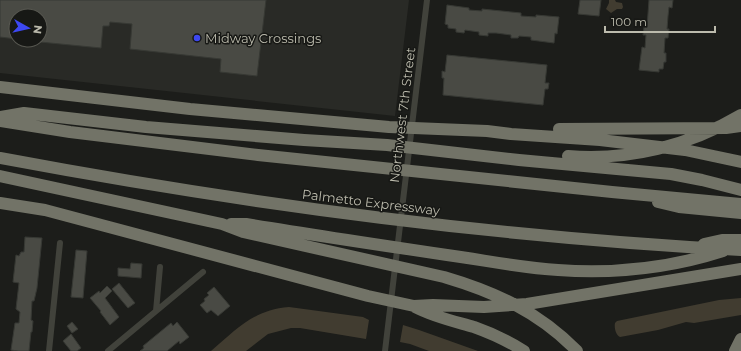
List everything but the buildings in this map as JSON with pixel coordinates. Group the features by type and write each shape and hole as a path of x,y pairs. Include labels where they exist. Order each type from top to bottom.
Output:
{"highway":[{"path":"0,87 190,109 389,127 488,131 511,134 582,138 685,150 741,162"},
{"path":"0,117 24,113 173,130 387,145 519,160 627,170 702,180 741,190"},
{"path":"429,150 506,152 579,157 625,154 656,149 687,141 716,129 741,115"},
{"path":"0,121 70,132 179,146 612,192 741,204"},
{"path":"488,131 511,129 720,128 741,126"},
{"name":"Palmetto Expressway","path":"0,158 254,202 378,218 528,234 741,250"},
{"path":"0,176 222,224 243,232 469,284 488,291 532,314 561,336 577,351"},
{"path":"612,192 679,207 741,213"},
{"path":"0,195 29,202 45,210"},
{"path":"0,203 45,210 368,296 412,306 430,314 489,333 524,351"},
{"path":"222,224 246,224 531,268 580,271 650,268 700,258 741,246"},
{"path":"693,247 722,240 741,240"},
{"path":"412,306 433,305 484,307 527,304 741,270"},
{"path":"735,351 741,339"}],"street":[{"name":"Northwest 7th Street","path":"385,351 427,0"},
{"path":"49,351 60,243"},
{"path":"156,311 160,267"},
{"path":"108,351 203,272"}],"shaded area":[{"path":"0,0 409,0 395,116 0,73"},
{"path":"609,0 615,0 616,2 622,3 622,9 617,9 611,13 606,9"},
{"path":"741,298 741,315 694,323 686,322 658,330 620,337 617,335 615,329 615,323 617,321 719,300"},
{"path":"289,307 363,317 369,320 366,339 300,328 291,328 268,334 246,351 211,351 255,316 276,309"},
{"path":"403,325 478,351 429,351 400,342"}],"place":[{"name":"Midway Crossings","path":"197,38"}]}
